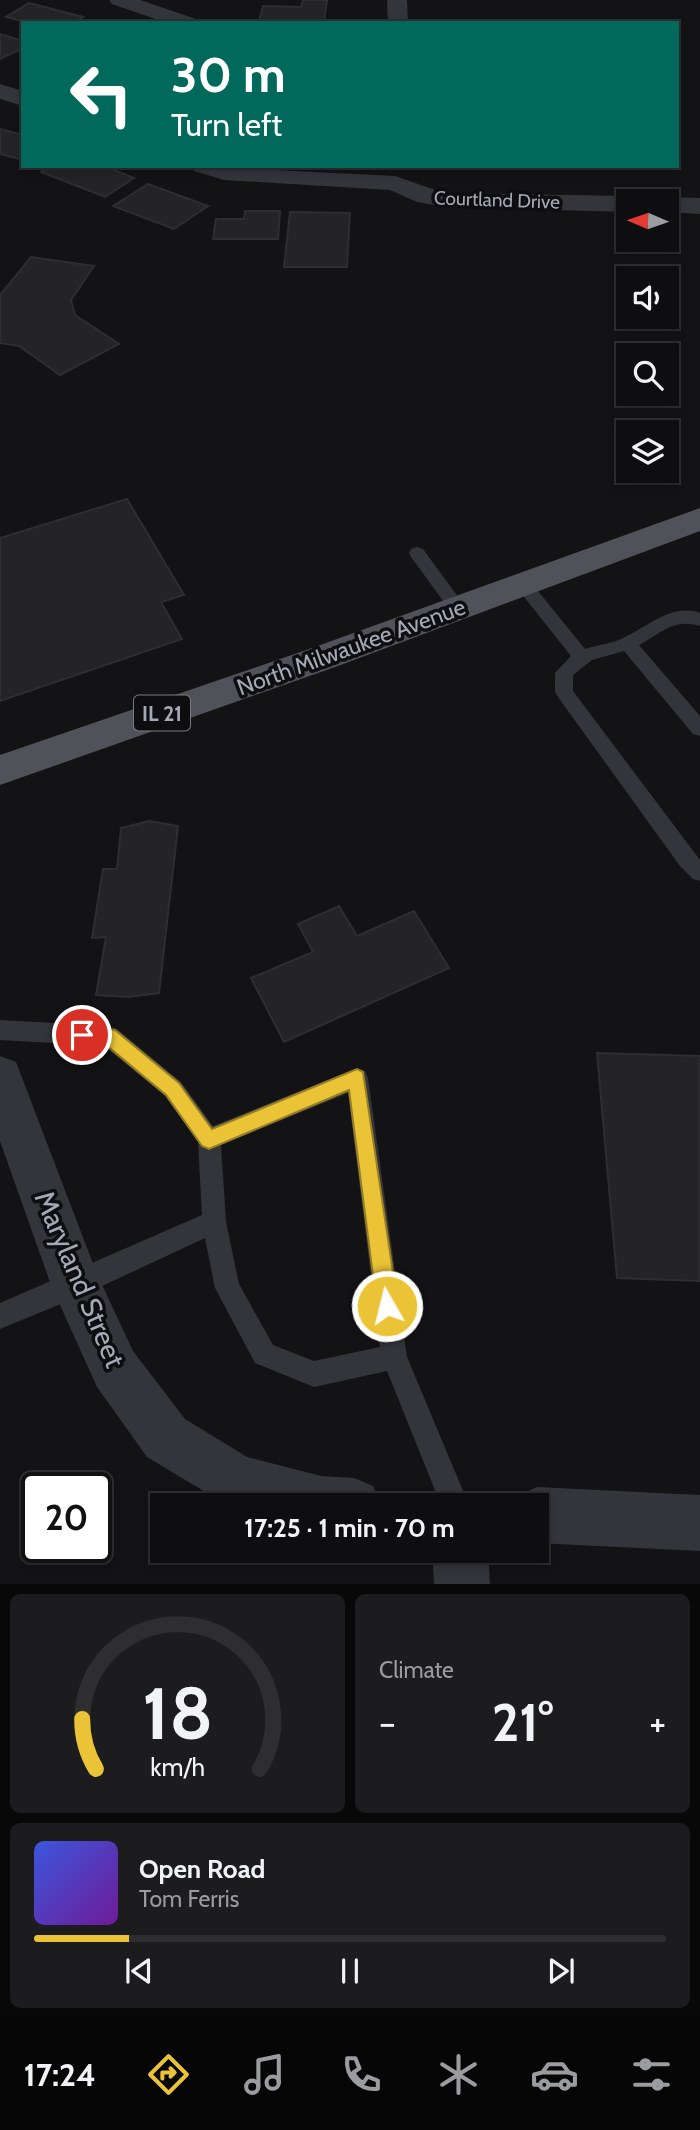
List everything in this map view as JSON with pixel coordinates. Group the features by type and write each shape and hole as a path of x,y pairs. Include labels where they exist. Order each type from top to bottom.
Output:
{"main road":[{"name":"North Milwaukee Avenue","path":"0,770 458,609 700,519"}],"street":[{"path":"119,0 183,21"},
{"path":"397,0 398,21"},
{"path":"0,91 21,98"},
{"name":"Courtland Drive","path":"209,168 250,176 382,181 405,176 419,195 444,200 616,204"},
{"path":"679,205 700,206"},
{"name":"Maryland Street","path":"0,1077 76,1285 115,1368 166,1438 237,1482 281,1493"},
{"path":"549,1516 700,1523"},
{"path":"461,1563 462,1584"}],"lane":[{"path":"417,553 458,609"},
{"path":"523,584 582,657"},
{"path":"700,620 694,616 682,617 662,624 628,644 582,657 565,673 564,692 687,860 700,873"},
{"path":"628,644 700,729"},
{"path":"0,1030 109,1036 173,1089 209,1139 214,1222 227,1288 264,1354 314,1374 394,1357"},
{"path":"209,1139 357,1078 394,1357 451,1493"},
{"path":"0,1316 76,1285 214,1222"}],"building":[{"path":"303,0 327,0 324,21 259,21 263,6 301,7"},
{"path":"29,3 83,17 77,21 21,21 6,17"},
{"path":"0,34 21,40 21,49 0,59"},
{"path":"0,129 21,134 21,159 0,154"},
{"path":"48,168 109,168 134,178 105,197 41,172"},
{"path":"148,184 208,206 174,229 113,206"},
{"path":"245,211 280,211 278,239 213,239 216,219 244,219"},
{"path":"290,212 350,213 347,267 284,267"},
{"path":"31,257 94,266 71,300 75,315 119,344 60,375 19,346 0,343 0,295"},
{"path":"127,499 184,595 161,602 182,639 0,701 0,538"},
{"path":"149,821 178,826 159,993 128,997 96,995 106,937 92,938 103,869 117,869 121,828"},
{"path":"339,906 357,936 414,911 449,968 284,1042 251,978 313,952 298,924"},
{"path":"597,1053 700,1056 700,1281 617,1278"}],"route":[{"path":"82,1035 109,1036 173,1089 209,1139 357,1078 387,1306"}]}
